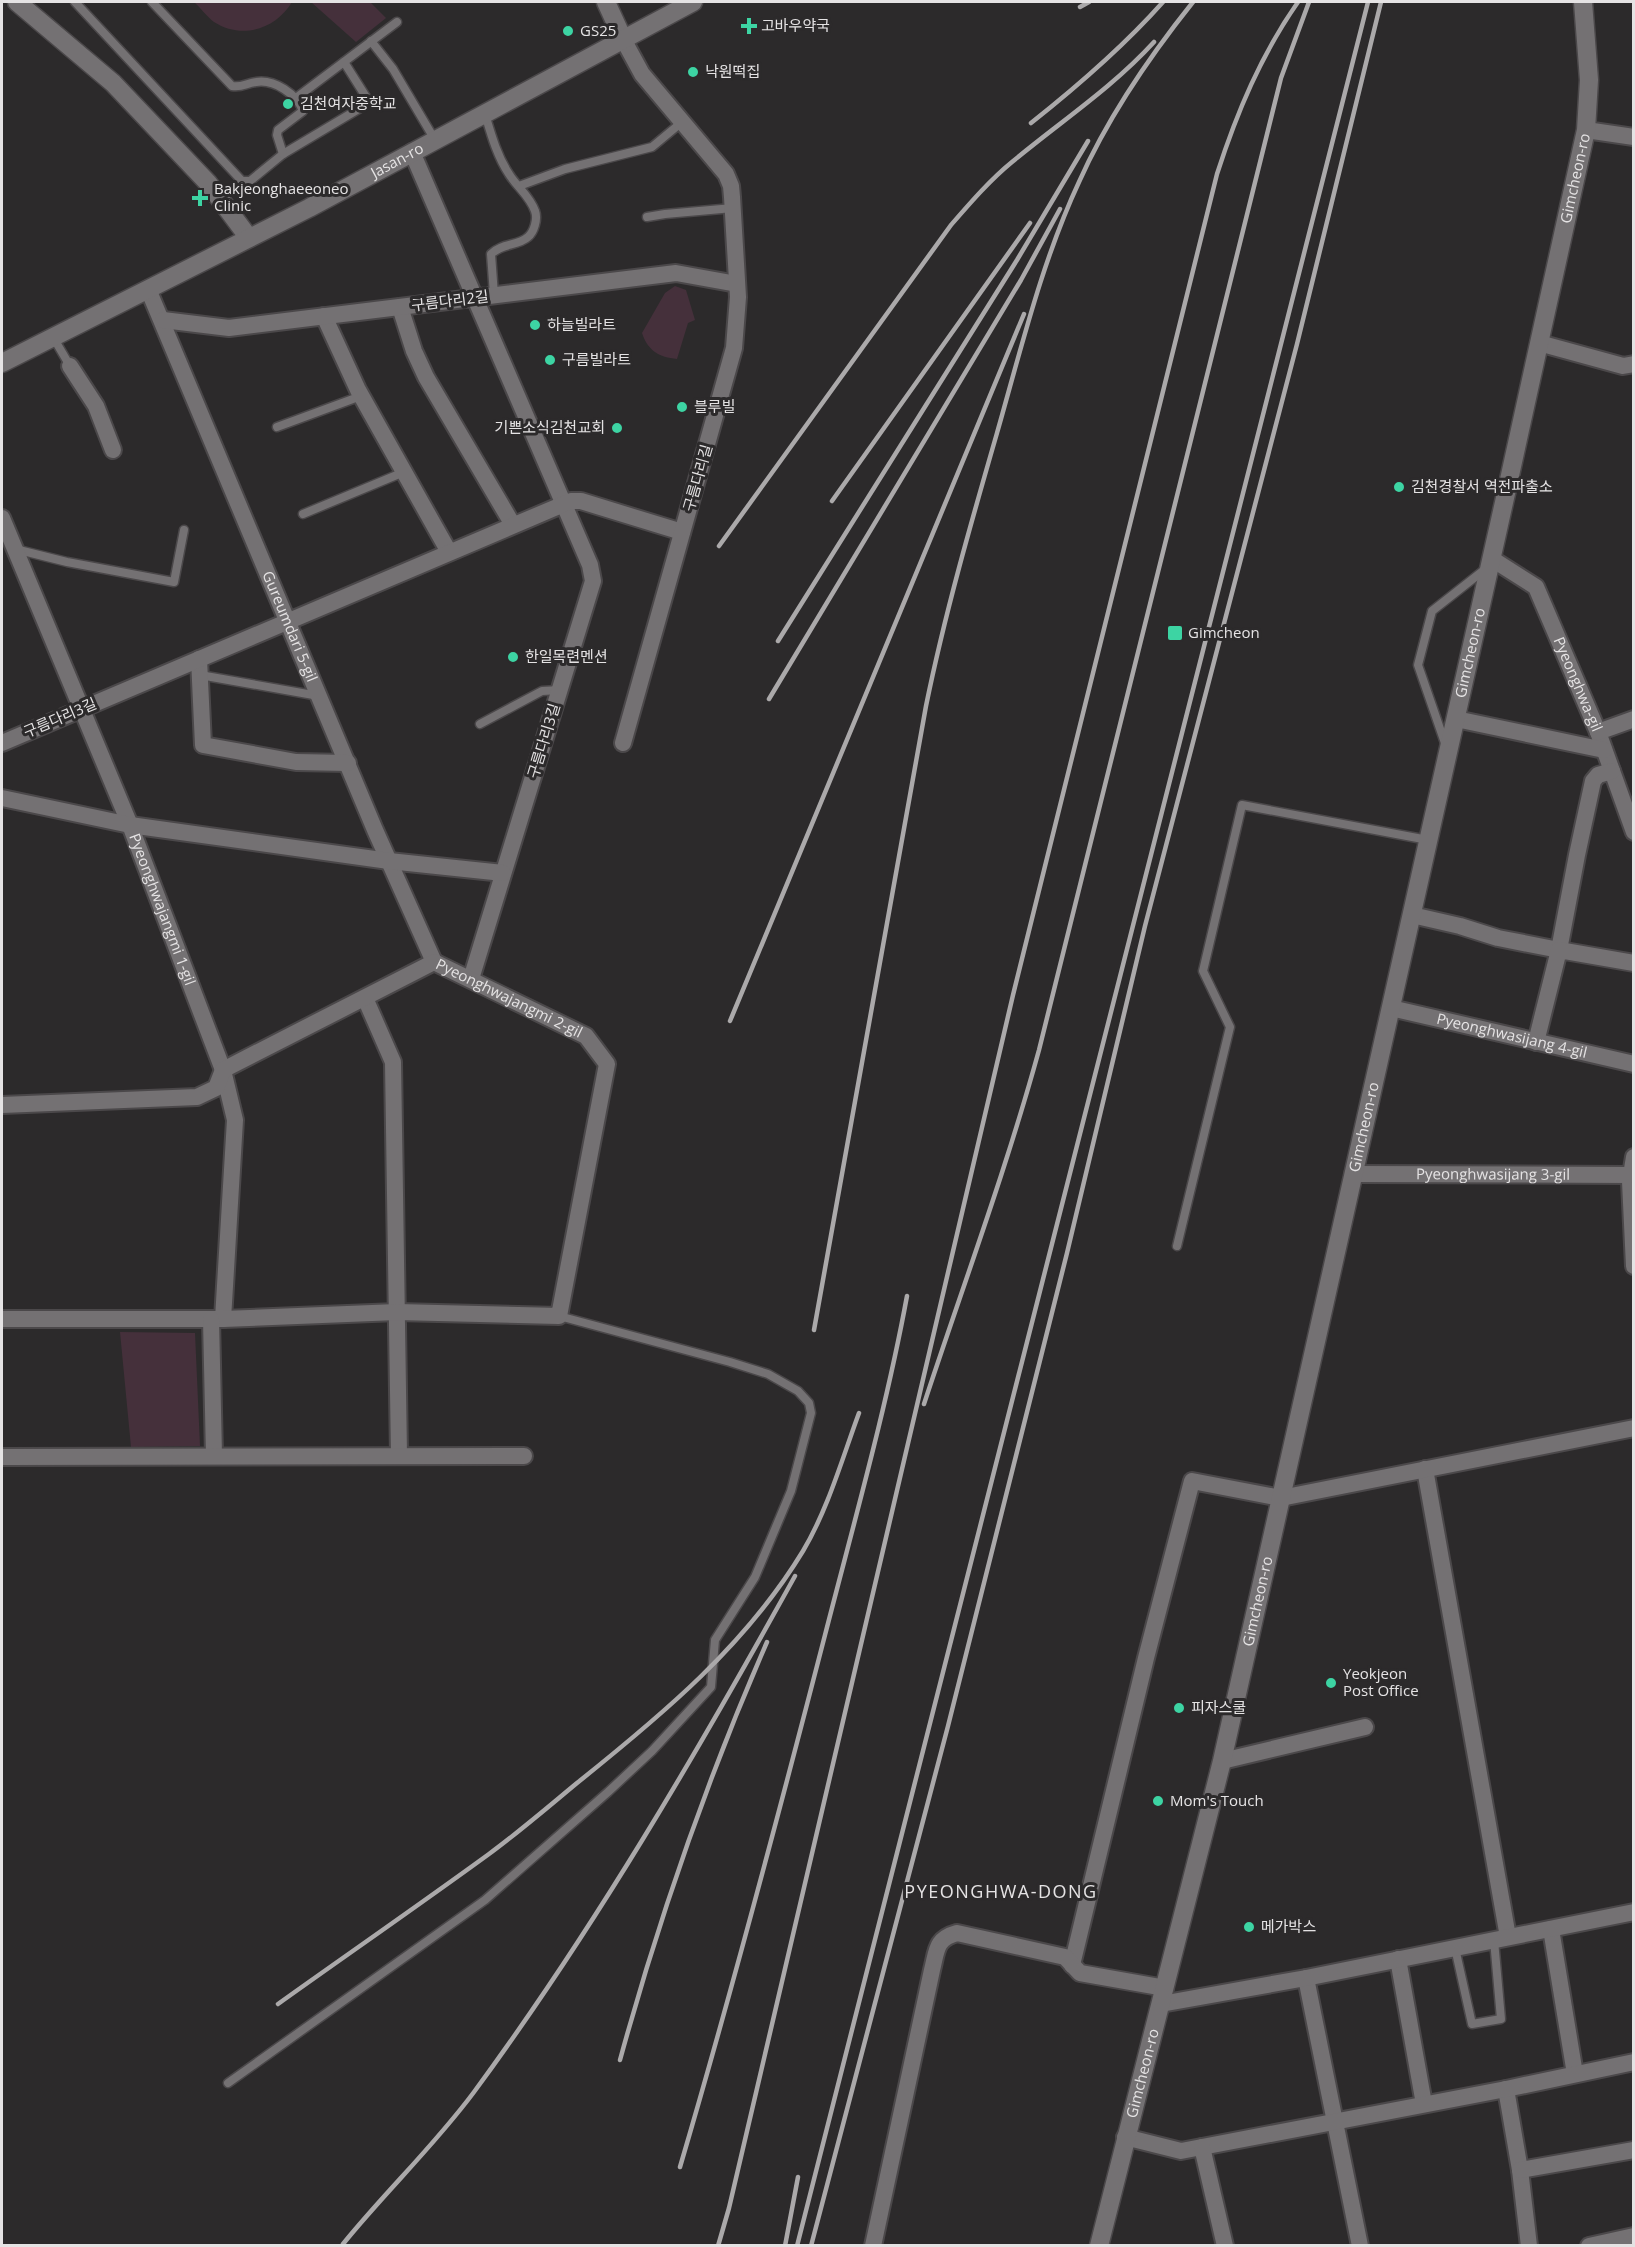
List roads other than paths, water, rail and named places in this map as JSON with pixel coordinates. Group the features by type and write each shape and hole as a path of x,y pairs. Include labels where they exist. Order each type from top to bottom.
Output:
{"street":[{"path":"17,2 113,83 208,183 249,238"},
{"path":"606,2 623,39"},
{"name":"Jasan-ro","path":"2,363 249,238 693,2"},
{"name":"Gimcheon-ro","path":"1099,2246 1222,1761 1586,130 1589,80 1583,2"},
{"name":"구름다리길","path":"623,39 642,74 726,174 731,186 737,284 737,323 734,348 623,743"},
{"path":"1586,130 1634,137"},
{"path":"412,152 474,298"},
{"name":"구름다리2길","path":"163,320 229,328 676,273 737,284"},
{"name":"Gureumdari 5-gil","path":"148,289 389,861 434,962"},
{"name":"구름다리3길","path":"471,979 593,581 590,566 474,298"},
{"path":"400,307 414,351 426,377 513,525"},
{"path":"324,316 348,372 449,552"},
{"path":"1539,343 1623,366 1634,364"},
{"path":"70,366 96,406 113,450"},
{"name":"구름다리3길","path":"2,743 81,709 200,667 288,621 571,501 581,501 682,532"},
{"name":"Pyeonghwajangmi 1-gil","path":"2,518 130,825 223,1070 235,1120 217,1319 214,1456"},
{"name":"Pyeonghwa-gil","path":"1491,562 1536,587 1598,732 1634,832"},
{"path":"200,667 203,745 296,762 348,763"},
{"path":"1456,719 1604,750"},
{"path":"1598,732 1634,719"},
{"path":"1536,1042 1559,950 1576,855 1593,781 1598,775 1612,771"},
{"path":"2,798 130,825 389,861 502,873"},
{"path":"1412,915 1498,938 1634,963"},
{"name":"Pyeonghwajangmi 2-gil","path":"2,1105 197,1097 216,1088 223,1070 434,962 586,1036 607,1064 559,1316"},
{"path":"365,998 393,1062 399,1456"},
{"name":"Pyeonghwasijang 4-gil","path":"1391,1008 1634,1064"},
{"path":"1634,1157 1632,1179 1634,1266"},
{"name":"Pyeonghwasijang 3-gil","path":"1353,1174 1632,1179"},
{"path":"2,1319 217,1319 397,1312 559,1316"},
{"path":"1072,1965 1146,1658 1192,1480 1281,1498 1634,1428"},
{"path":"2,1457 524,1456"},
{"path":"1425,1469 1501,1939"},
{"path":"1222,1761 1365,1727"},
{"path":"873,2246 939,1943 947,1936 957,1933 1065,1956 1080,1973 1163,1996 1306,1978 1634,1912"},
{"path":"1551,1929 1575,2074"},
{"path":"1398,1959 1424,2104"},
{"path":"1306,1978 1360,2246"},
{"path":"1125,2137 1181,2151 1506,2089 1634,2062"},
{"path":"1506,2089 1520,2170 1529,2246"},
{"path":"1202,2147 1225,2246"},
{"path":"1520,2170 1634,2150"},
{"path":"1589,2246 1634,2236"}],"lane":[{"path":"75,2 242,181 250,181 283,153 367,104 368,100 344,62"},
{"path":"152,2 232,86 239,87 264,82 281,88 296,98 303,111 278,130 283,153"},
{"path":"296,98 397,22"},
{"path":"371,41 393,69 435,140"},
{"path":"485,114 499,154 509,174 532,206 536,221 527,238 502,246 491,254 494,295"},
{"path":"519,186 565,169 652,147 682,122"},
{"path":"647,217 665,213 733,208"},
{"path":"53,337 70,366"},
{"path":"277,427 361,396"},
{"path":"303,514 404,472"},
{"path":"15,549 67,562 174,582 184,530"},
{"path":"1448,753 1418,665 1432,611 1491,562"},
{"path":"200,667 319,696"},
{"path":"480,724 542,690 560,690"},
{"path":"1178,1246 1230,1027 1203,970 1242,806 1428,840"},
{"path":"228,2083 485,1900 652,1751 711,1687 715,1640 755,1577 791,1491 811,1413 809,1403 798,1391 768,1374 559,1316"},
{"path":"1455,1948 1472,2024 1501,2019 1501,1939"}],"railway":[{"path":"1080,7 1089,2"},
{"path":"1031,123 1100,65 1163,2"},
{"path":"814,1330 926,706 959,568 1024,337 1054,243 1090,158 1130,88 1193,2"},
{"path":"718,2246 729,2208 1013,995 1217,174 1233,128 1261,63 1298,2"},
{"path":"924,1404 998,1184 1039,1050 1281,78 1309,2"},
{"path":"797,2246 1368,2"},
{"path":"811,2246 948,1726 1067,1253 1145,926 1297,344 1381,2"},
{"path":"719,546 951,225 1004,169 1121,75 1154,42"},
{"path":"778,641 1017,260 1088,141"},
{"path":"769,699 1021,280 1060,209"},
{"path":"832,501 1030,223"},
{"path":"730,1021 1024,314"},
{"path":"680,2167 737,1968 808,1702 879,1424 907,1296"},
{"path":"278,2004 500,1846 640,1731 701,1677 756,1617 803,1551 827,1501 859,1413"},
{"path":"343,2244 459,2112 561,1968 682,1774 795,1576"},
{"path":"620,2060 651,1954 686,1848 745,1693 767,1642"},
{"path":"785,2246 798,2177"}],"place":[{"name":"고바우약국","path":"749,26"},
{"name":"GS25","path":"568,31"},
{"name":"낙원떡집","path":"693,72"},
{"name":"김천여자중학교","path":"288,104"},
{"name":"Bakjeonghaeeoneo Clinic","path":"200,198"},
{"name":"하늘빌라트","path":"535,325"},
{"name":"구름빌라트","path":"550,360"},
{"name":"블루빌","path":"682,407"},
{"name":"기쁜소식김천교회","path":"617,428"},
{"name":"김천경찰서 역전파출소","path":"1399,487"},
{"name":"Gimcheon","path":"1175,633"},
{"name":"한일목련멘션","path":"513,657"},
{"name":"Yeokjeon Post Office","path":"1331,1683"},
{"name":"피자스쿨","path":"1179,1708"},
{"name":"Mom's Touch","path":"1158,1801"},
{"name":"메가박스","path":"1249,1927"}],"district":[{"name":"PYEONGHWA-DONG","path":"1001,1892"}]}
